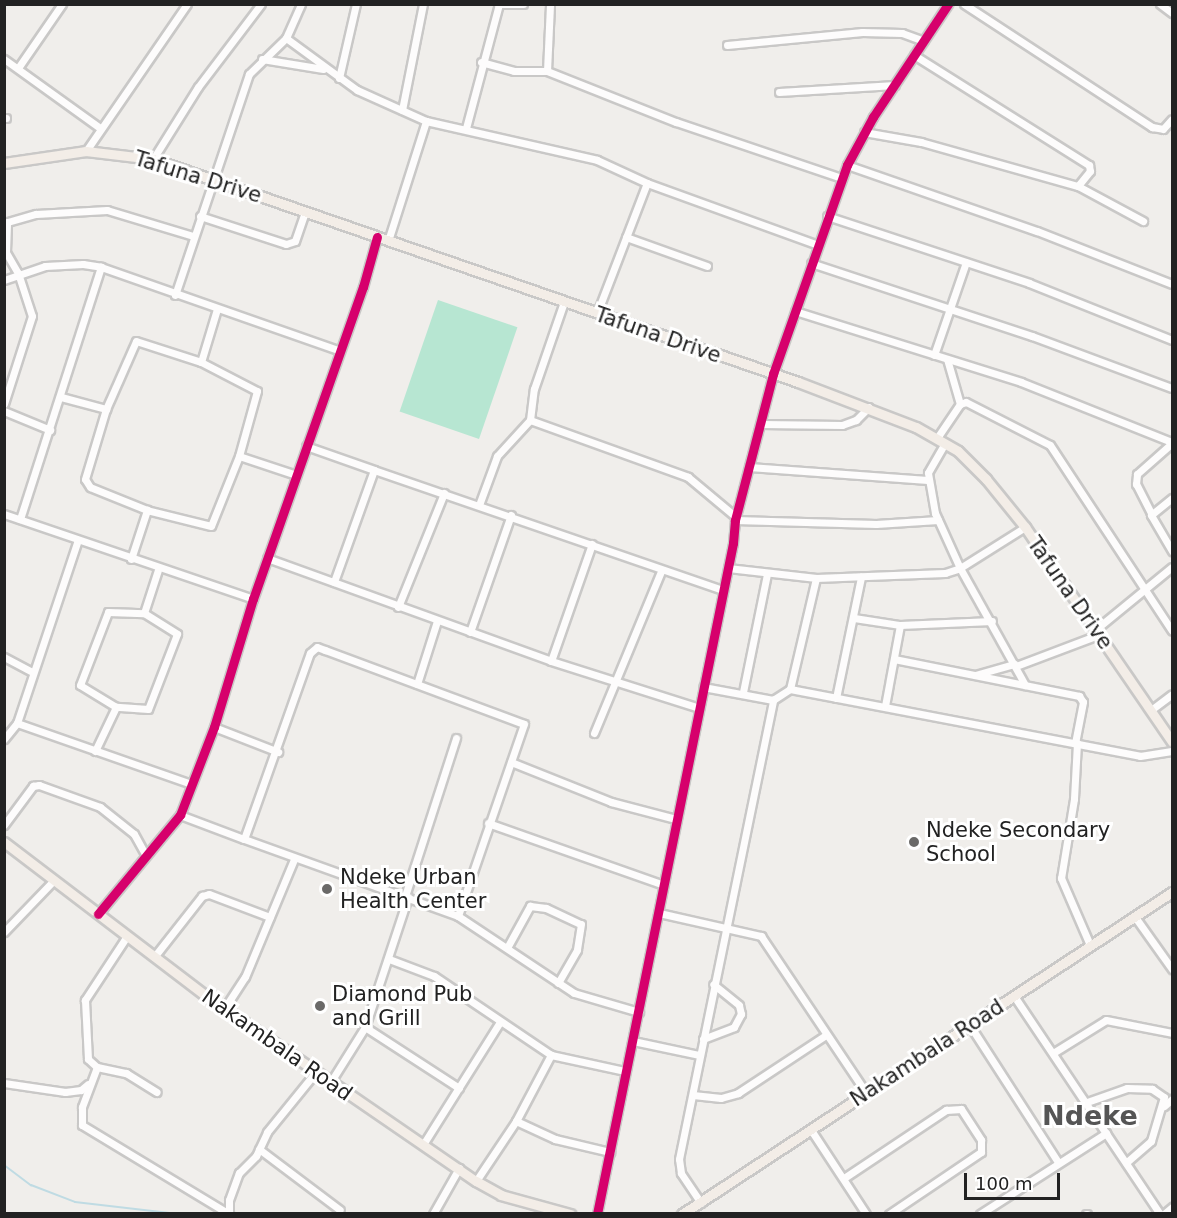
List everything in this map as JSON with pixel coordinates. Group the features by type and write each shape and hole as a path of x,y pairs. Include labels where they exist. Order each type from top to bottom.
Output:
{"main road":[{"name":"Tafuna Drive","path":"4,163 86,152 153,159 869,407 941,440 977,468 1025,527 1173,742"},
{"name":"Nakambala Road","path":"4,842 224,1009 315,1073 424,1143 476,1181 501,1195 570,1214"},
{"name":"Nakambala Road","path":"682,1214 1173,892"}],"street":[{"path":"18,68 62,4"},
{"path":"86,152 100,128 187,4"},
{"path":"153,159 198,87 261,4"},
{"path":"175,295 249,74 286,38 301,4"},
{"path":"339,78 356,4"},
{"path":"402,110 423,4"},
{"path":"466,128 481,62 499,5 523,4"},
{"path":"547,71 550,4"},
{"path":"597,1214 659,913 661,884 728,568 735,519 773,374 846,165 864,132 948,4"},
{"path":"964,4 1152,127 1162,129 1173,119"},
{"path":"1163,5 1173,13"},
{"path":"727,45 862,32 902,33 924,41"},
{"path":"286,38 339,78 426,121 466,128 597,160 647,183 818,245"},
{"path":"914,55 1089,165 1090,171 1078,186"},
{"path":"4,59 100,128"},
{"path":"262,59 326,70"},
{"path":"481,62 514,71 547,71 676,122 841,178"},
{"path":"779,92 895,85"},
{"path":"388,241 426,121"},
{"path":"864,132 921,142 1078,186 1143,221"},
{"path":"846,165 1037,231 1173,284"},
{"path":"597,313 647,183"},
{"path":"4,404 32,316 18,273 5,250 6,223 36,214 107,210 193,236"},
{"path":"200,216 286,244 295,241 306,212"},
{"path":"827,216 1029,283 1173,340"},
{"path":"98,914 145,854 180,815 214,727 253,599 338,350 363,287 377,237"},
{"path":"626,237 707,266"},
{"path":"934,355 966,262"},
{"path":"811,263 949,308 1173,388"},
{"path":"4,280 18,273 55,265 101,267 175,295 338,350"},
{"path":"20,519 101,267"},
{"path":"479,505 497,456 530,420 534,389 564,302"},
{"path":"201,362 217,309"},
{"path":"795,311 1021,382 1173,442 1137,474 1136,484 1173,551"},
{"path":"136,341 201,362 257,391 239,456 211,526 147,510 90,487 85,479 106,409 136,341"},
{"path":"947,359 960,404 941,440 928,480 938,520 960,568 992,621 1025,685"},
{"path":"61,397 106,409"},
{"path":"960,404 980,407 1050,445 1143,591 1173,631"},
{"path":"761,424 842,425 856,420 869,407"},
{"path":"4,411 50,430"},
{"path":"530,420 688,477 735,519 876,524 938,520"},
{"path":"306,446 512,515 722,590"},
{"path":"239,456 296,475"},
{"path":"749,467 928,480"},
{"path":"334,582 374,470"},
{"path":"398,607 444,493"},
{"path":"1151,513 1173,498"},
{"path":"132,559 147,510"},
{"path":"4,514 158,570 253,599"},
{"path":"470,633 512,515"},
{"path":"728,568 816,578 945,573 960,568 1025,527"},
{"path":"4,739 17,723 32,672 78,540"},
{"path":"551,661 591,544"},
{"path":"267,558 470,633 699,708"},
{"path":"973,675 1015,665 1097,632 1173,567"},
{"path":"144,614 158,570"},
{"path":"594,733 613,680 661,570"},
{"path":"743,692 767,574"},
{"path":"836,698 861,577"},
{"path":"701,1203 679,1167 699,1055 773,700 790,689 816,578"},
{"path":"108,612 144,614 174,629 177,640 148,709 116,706 83,689 81,678 108,612"},
{"path":"854,618 900,625 992,621"},
{"path":"417,684 437,621"},
{"path":"885,706 900,625"},
{"path":"244,839 278,752 310,653 317,647 524,724 488,823 458,916"},
{"path":"4,657 32,672"},
{"path":"894,659 1025,685 1082,699 1076,743 1074,799 1061,878 1090,945"},
{"path":"703,687 743,692 773,700"},
{"path":"790,689 1140,756 1173,751"},
{"path":"1151,710 1173,694"},
{"path":"95,751 116,706"},
{"path":"17,723 191,784"},
{"path":"214,727 278,752"},
{"path":"330,1083 365,1027 389,959 406,896 456,738"},
{"path":"511,762 610,802 676,819"},
{"path":"4,825 33,786 39,785 100,807 134,834 145,854"},
{"path":"180,815 294,860 406,896 458,916 508,946 573,993 639,1012"},
{"path":"488,823 661,884"},
{"path":"224,1009 245,977 294,860"},
{"path":"4,932 54,880"},
{"path":"154,957 202,896 209,894 270,917"},
{"path":"508,946 530,906 546,908 581,924 577,950 558,982"},
{"path":"659,913 761,936 866,1093"},
{"path":"1135,917 1173,969"},
{"path":"128,936 85,1000 88,1059 97,1067 126,1073 156,1092"},
{"path":"389,959 434,976 551,1055 625,1071"},
{"path":"702,1039 740,1022 739,1005 713,984"},
{"path":"1014,996 1162,1214 1173,1207"},
{"path":"1053,1053 1106,1020 1173,1033"},
{"path":"424,1143 500,1022"},
{"path":"969,1024 1058,1162"},
{"path":"365,1027 459,1089"},
{"path":"693,1095 721,1098 738,1094 826,1035"},
{"path":"633,1041 699,1055"},
{"path":"476,1181 516,1122 551,1055"},
{"path":"97,1067 88,1084 80,1117 86,1129 112,1140 229,1214"},
{"path":"229,1214 229,1200 239,1173 259,1149 267,1132 315,1073"},
{"path":"4,1083 65,1092 81,1090 88,1084"},
{"path":"1086,1102 1114,1090 1137,1088 1160,1092 1164,1106"},
{"path":"1126,1163 1151,1141 1164,1106 1173,1099"},
{"path":"844,1178 946,1110 961,1109 981,1140 981,1152 890,1214"},
{"path":"516,1122 555,1139 610,1152"},
{"path":"811,1130 866,1214"},
{"path":"980,1214 1106,1133"},
{"path":"259,1149 340,1210"},
{"path":"433,1214 459,1168"}],"green space":[{"path":"438,300 517,327 479,439 400,412"}],"waterway":[{"path":"4,1165 31,1185 75,1202 178,1214"}],"cycle path":[{"path":"597,1214 733,543 735,520 773,374 847,165 873,117 948,4"},
{"path":"98,914 180,815 214,727 253,599 363,287 377,237"}],"place":[{"name":"Ndeke Secondary School","path":"914,842"},
{"name":"Ndeke Urban Health Center","path":"327,889"},
{"name":"Diamond Pub and Grill","path":"320,1006"}],"district":[{"name":"Ndeke","path":"1090,1116"}]}
